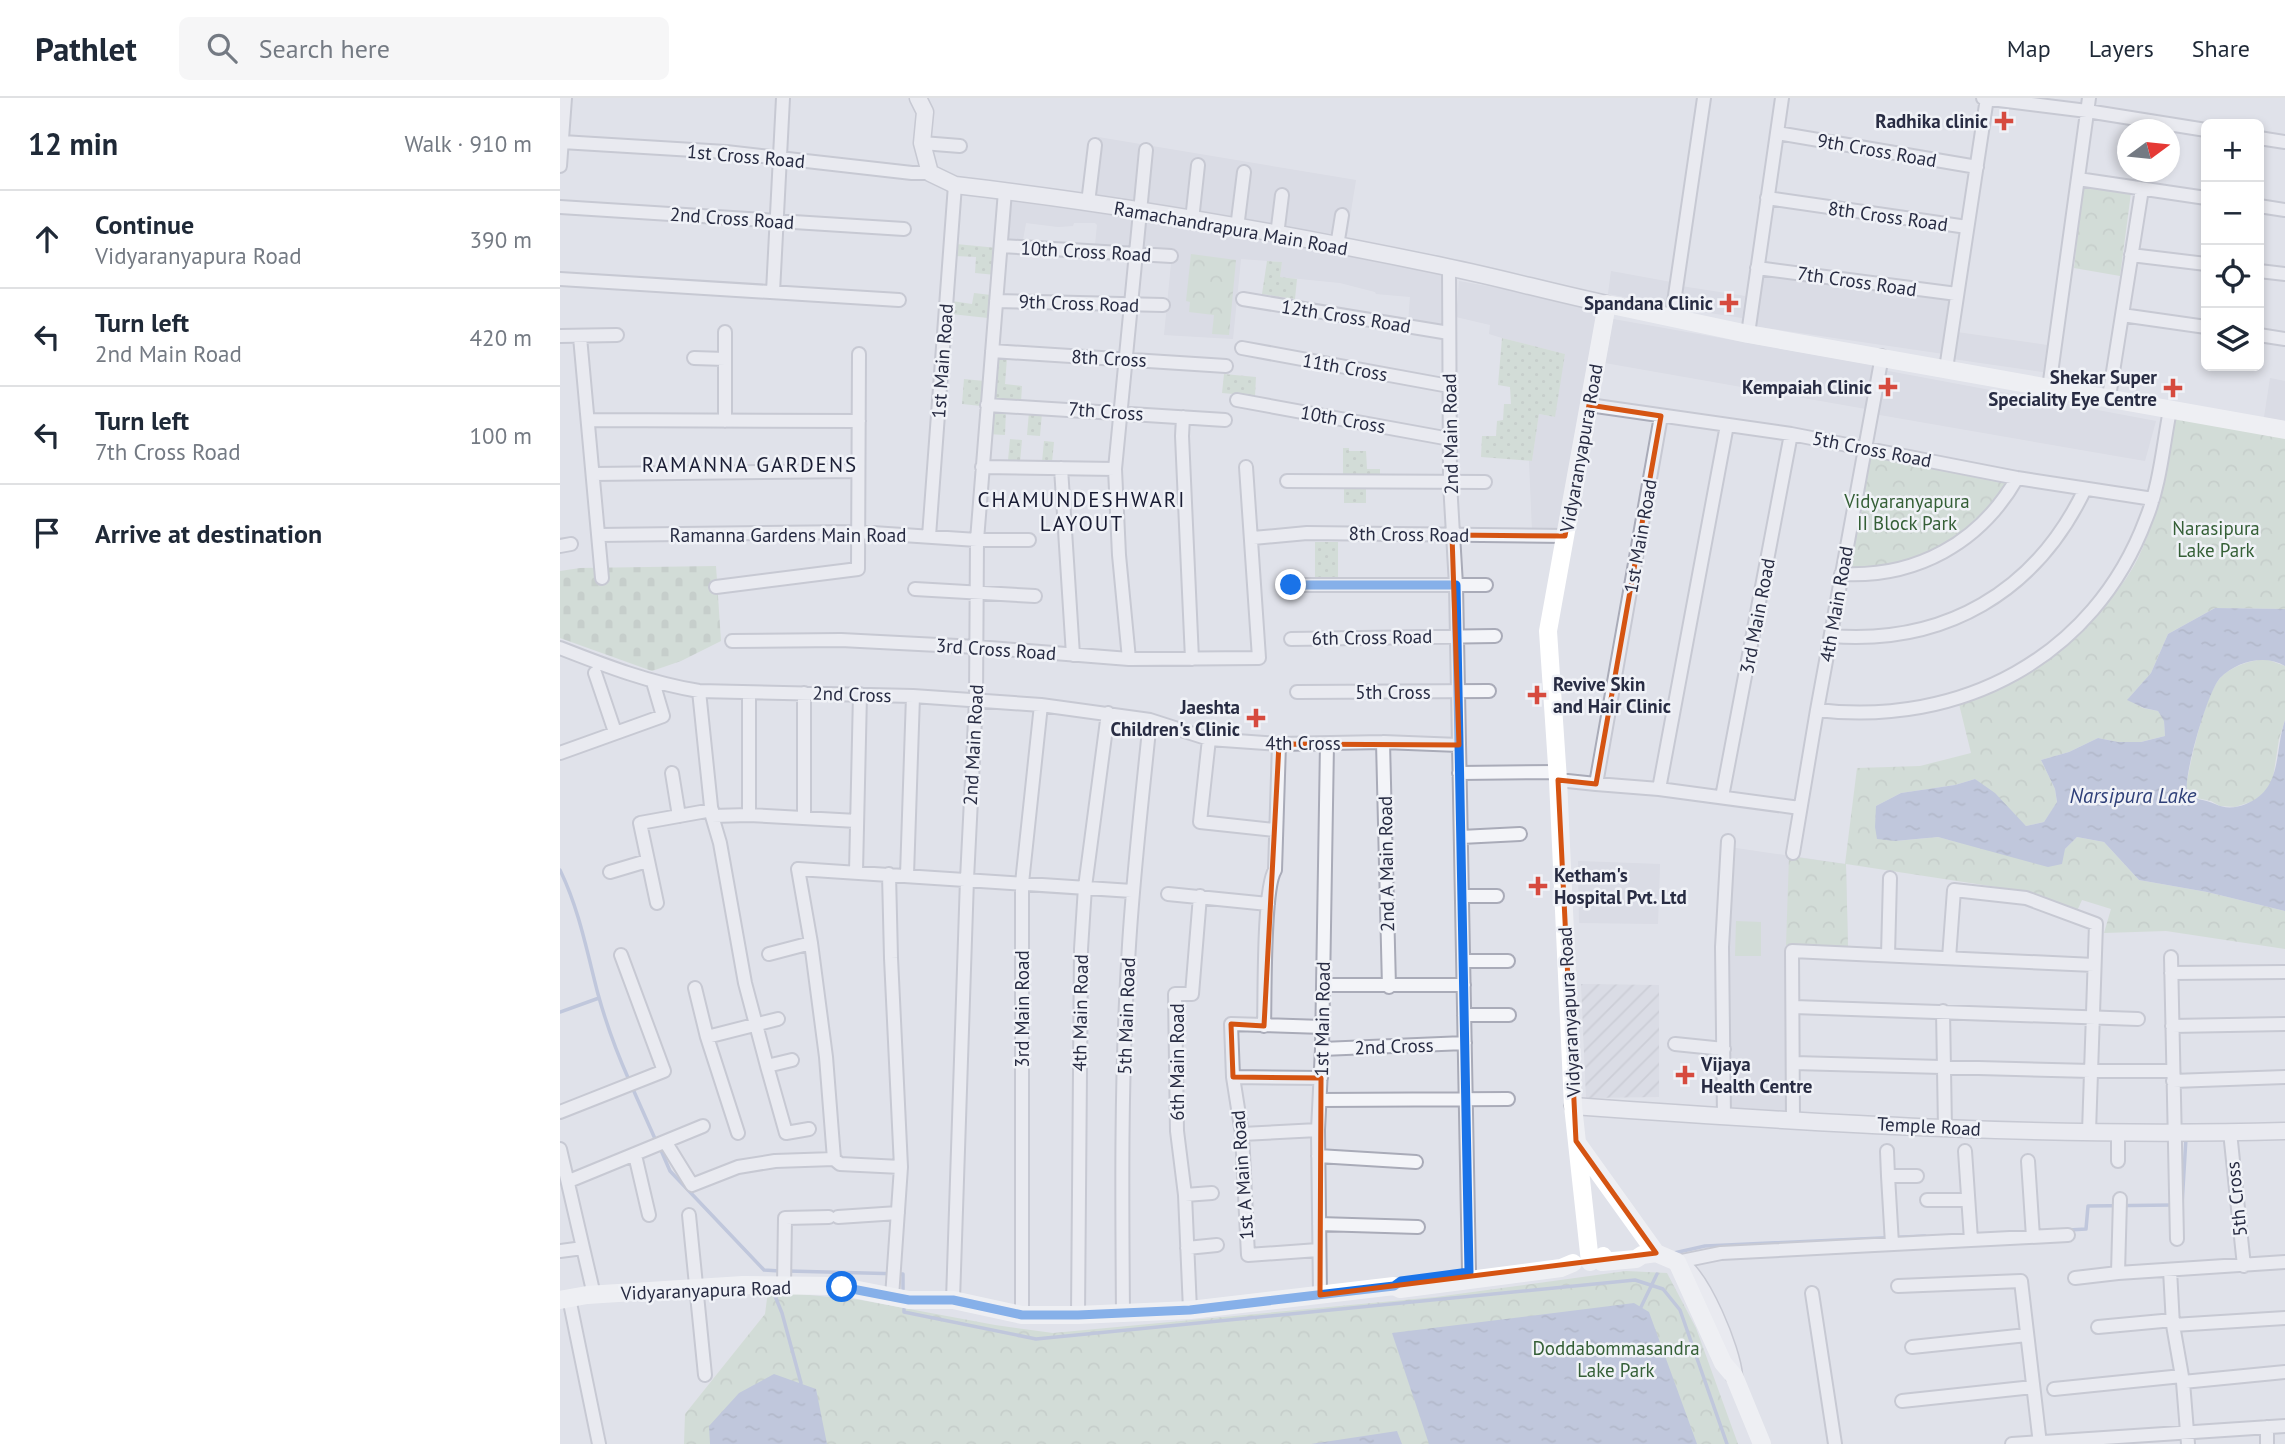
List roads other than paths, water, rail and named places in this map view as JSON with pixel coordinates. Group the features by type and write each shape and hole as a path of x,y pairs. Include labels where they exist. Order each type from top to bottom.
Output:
{"main road":[{"path":"1608,304 1748,334 2285,430"},
{"name":"Vidyaranyapura Road","path":"1589,1260 1573,1106 1558,776 1548,631 1608,304"},
{"path":"1576,1141 1649,1254"},
{"path":"1589,1260 1602,1262 1636,1259 1649,1254 1677,1262 1723,1363 1734,1376 1762,1444"},
{"name":"Vidyaranyapura Road","path":"564,1299 743,1285 838,1286 893,1282 909,1300 953,1300 1022,1315 1078,1315 1190,1310 1394,1286 1401,1281 1560,1260 1589,1260"},
{"name":"Vidyaranyapura Road","path":"1394,1286 1401,1289 1561,1268 1589,1260"}],"street":[{"path":"560,166 565,98"},
{"path":"774,292 783,98"},
{"path":"918,98 925,112 922,144 930,173"},
{"path":"1672,316 1704,98"},
{"path":"1748,334 1782,98"},
{"path":"1946,369 1985,98 2088,104 2201,129"},
{"path":"2049,387 2088,104"},
{"name":"9th Cross Road","path":"1777,133 1977,167"},
{"path":"2264,139 2285,142"},
{"name":"1st Cross Road","path":"562,142 726,152 930,173"},
{"path":"922,144 960,146"},
{"path":"1088,203 1095,145"},
{"path":"1129,659 1119,555 1115,469 1146,150"},
{"path":"1192,220 1198,164"},
{"path":"1237,228 1244,172"},
{"name":"Ramachandrapura Main Road","path":"930,173 955,185 1088,203 1277,235 1449,268 1608,304"},
{"path":"2077,179 2201,197"},
{"name":"1st Main Road","path":"929,536 955,185"},
{"path":"2109,397 2142,189"},
{"name":"2nd Main Road","path":"953,1300 967,879 976,700 977,540 1005,191"},
{"path":"1277,235 1282,195"},
{"name":"8th Cross Road","path":"1767,198 1967,227"},
{"name":"2nd Cross Road","path":"560,207 904,229"},
{"path":"2264,207 2285,210"},
{"path":"1336,246 1342,215"},
{"name":"10th Cross Road","path":"1000,246 1171,256"},
{"path":"2131,254 2201,263"},
{"name":"2nd Main Road","path":"1449,268 1450,482 1456,585 1469,1272"},
{"name":"7th Cross Road","path":"1757,268 1957,294"},
{"path":"2264,272 2285,274"},
{"path":"560,279 899,300"},
{"name":"12th Cross Road","path":"1243,299 1449,333"},
{"name":"9th Cross Road","path":"996,301 1163,305"},
{"path":"2122,315 2201,326"},
{"path":"725,332 725,421"},
{"path":"560,336 617,335"},
{"path":"2264,336 2285,339"},
{"path":"580,337 602,578"},
{"name":"11th Cross","path":"1242,348 1449,386"},
{"name":"8th Cross","path":"992,351 1226,366"},
{"path":"716,587 858,569 859,354"},
{"name":"4th Main Road","path":"1793,853 1882,356"},
{"path":"694,358 725,359"},
{"name":"10th Cross","path":"1237,400 1450,439"},
{"name":"7th Cross","path":"987,405 1225,420"},
{"name":"5th Cross Road","path":"1589,405 1791,434 2017,478 2153,499"},
{"path":"1817,710 1863,714 1920,708 1975,693 2017,672 2055,646 2102,598 2127,561 2153,499 2170,410"},
{"name":"1st Main Road","path":"1596,784 1661,416"},
{"path":"1183,417 1192,659"},
{"path":"588,420 859,421"},
{"path":"1659,789 1727,425"},
{"name":"3rd Main Road","path":"1722,797 1791,434"},
{"path":"982,467 1115,469"},
{"path":"1246,467 1253,538"},
{"path":"1061,468 1073,655"},
{"path":"593,474 858,471"},
{"path":"1841,575 1892,572 1939,555 1984,523 2000,505 2017,478"},
{"path":"1287,481 1485,482"},
{"path":"1831,636 1870,638 1909,633 1946,622 1981,606 2014,583 2042,556 2066,524 2085,489"},
{"name":"Ramanna Gardens Main Road","path":"598,535 858,532 977,540"},
{"name":"8th Cross Road","path":"1253,538 1307,533 1565,536"},
{"name":"3rd Cross Road","path":"732,641 841,640 1129,659 1259,658 1253,538"},
{"path":"977,540 1029,540"},
{"path":"1291,585 1486,585"},
{"path":"915,589 1035,596"},
{"name":"6th Cross Road","path":"1292,639 1495,636"},
{"name":"2nd Cross","path":"560,648 653,682 699,691 860,694 976,700 1041,705 1150,720"},
{"path":"595,673 615,732"},
{"path":"560,753 663,716 653,682"},
{"path":"699,691 712,813 720,843 745,983 786,1133 809,1129"},
{"name":"5th Cross","path":"1297,692 1489,691"},
{"path":"749,693 749,815"},
{"path":"803,817 804,693"},
{"path":"856,872 860,694"},
{"path":"907,875 913,696"},
{"name":"3rd Main Road","path":"1022,1315 1022,883 1041,705"},
{"name":"4th Main Road","path":"1078,1315 1081,949 1085,887 1108,713"},
{"name":"4th Cross","path":"1150,720 1209,739 1279,744 1382,742 1459,745"},
{"name":"5th Main Road","path":"1124,1313 1123,1072 1132,891 1150,720"},
{"path":"1209,739 1200,822 1275,830"},
{"name":"2nd A Main Road","path":"1382,742 1389,987"},
{"path":"1279,744 1275,870 1271,876 1268,904 1264,1026 1323,1027"},
{"name":"1st Main Road","path":"1320,1295 1318,1130 1323,1027 1326,744"},
{"path":"671,773 679,816"},
{"path":"1460,773 1558,776 1596,784 1659,789 1800,808"},
{"path":"657,903 640,823 712,813 858,821"},
{"path":"1461,836 1520,834"},
{"path":"1724,1117 1722,947 1728,841"},
{"path":"610,872 647,861"},
{"path":"834,1159 826,1057 798,869 1132,891"},
{"path":"889,874 901,1167 893,1282"},
{"path":"1888,955 1890,878"},
{"path":"1949,958 1954,890 2025,898 2096,925 2089,1132"},
{"path":"1168,894 1268,904"},
{"name":"6th Main Road","path":"1190,1310 1185,1195 1177,1131 1175,995 1192,994 1200,896"},
{"path":"1462,896 1497,896"},
{"path":"769,954 811,943"},
{"path":"1793,1120 1792,950 2094,965"},
{"path":"560,1112 664,1071 621,955"},
{"path":"2171,957 2173,1076 2182,1133 2177,1239"},
{"path":"1463,961 1508,961"},
{"path":"2171,973 2285,972"},
{"path":"1323,985 1464,985"},
{"path":"695,988 707,1037 738,1132"},
{"path":"1794,1007 2138,1019"},
{"path":"1943,1011 1945,1128"},
{"path":"1464,1015 1509,1015"},
{"path":"707,1037 778,1019"},
{"name":"1st A Main Road","path":"1264,1026 1231,1024 1233,1077 1242,1134 1248,1255 1318,1250"},
{"path":"2172,1026 2285,1024"},
{"name":"2nd Cross","path":"1322,1049 1465,1043"},
{"path":"1675,1044 1724,1048"},
{"path":"766,1066 792,1060"},
{"path":"1794,1063 2091,1071 2173,1076 2285,1077"},
{"path":"1233,1077 1321,1079"},
{"path":"1320,1100 1508,1099"},
{"name":"Temple Road","path":"1573,1106 1945,1128 2118,1133 2285,1131"},
{"path":"569,1181 703,1126"},
{"path":"1242,1134 1318,1130"},
{"name":"5th Cross","path":"2230,1132 2244,1266"},
{"path":"2118,1133 2118,1161"},
{"path":"661,1145 692,1185 738,1167 775,1161 834,1159 840,1164 901,1167"},
{"path":"560,1149 594,1295"},
{"path":"1887,1151 1891,1240"},
{"path":"1965,1152 1970,1236"},
{"path":"635,1155 649,1215"},
{"path":"1318,1156 1416,1162"},
{"path":"2028,1161 2033,1233"},
{"path":"1888,1176 1917,1176"},
{"path":"1185,1195 1212,1193"},
{"path":"1927,1200 1968,1200"},
{"path":"2118,1273 2120,1204"},
{"path":"784,1286 785,1217 898,1213"},
{"path":"689,1215 705,1375"},
{"path":"1318,1224 1418,1227"},
{"path":"1677,1262 1721,1253 1891,1240 2033,1233 2068,1235"},
{"path":"1187,1248 1217,1245"},
{"path":"560,1251 583,1248"},
{"path":"2075,1278 2285,1262"},
{"path":"2170,1270 2173,1322 2183,1379 2187,1438"},
{"path":"1898,1286 2021,1281 2040,1442"},
{"path":"1812,1293 1835,1444"},
{"path":"564,1299 598,1444"},
{"path":"2098,1327 2285,1318"},
{"path":"1912,1347 2027,1335"},
{"path":"2054,1389 2285,1372"},
{"path":"1902,1401 2034,1387"},
{"path":"2012,1444 2187,1438 2285,1426"},
{"path":"2267,1427 2267,1444"}],"water":[{"name":"Narsipura Lake","path":"2215,608 2285,609 2285,666 2269,660 2251,661 2235,667 2220,678 2209,699 2198,733 2189,768 2187,791 2196,798 2227,807 2242,805 2258,797 2272,779 2285,720 2285,911 2207,892 2139,880 2104,842 2077,837 2065,849 2062,864 2048,867 1938,837 1895,841 1877,839 1876,806 1901,793 1955,785 1975,779 1995,793 2026,826 2044,822 2057,802 2055,789 2041,760 2069,752 2098,738 2118,742 2141,742 2165,736 2164,721 2158,711 2127,700 2151,673 2168,634"},
{"path":"1634,1303 1649,1312 1697,1444 1429,1444 1392,1333"},
{"path":"774,1374 816,1389 827,1444 710,1444 709,1426 739,1393"},
{"path":"1397,1431 1402,1444 1311,1444"}],"waterway":[{"path":"560,870 577,915 605,1016 629,1080"},
{"path":"560,1012 599,998"},
{"path":"632,1087 656,1141"},
{"path":"2181,1205 2186,1138"},
{"path":"660,1148 670,1171 764,1270 780,1271"},
{"path":"2069,1230 2086,1229 2088,1206 2173,1205"},
{"path":"1674,1253 1705,1246 1925,1236"},
{"path":"788,1271 903,1274 903,1289"},
{"path":"1641,1307 1657,1274"},
{"path":"904,1309 904,1312 1036,1339 1635,1280 1663,1289 1680,1310 1727,1444"},
{"path":"773,1291 782,1313 801,1383 799,1388"}],"place":[{"name":"Radhika clinic","path":"2004,121"},
{"name":"Spandana Clinic","path":"1729,303"},
{"name":"Kempaiah Clinic","path":"1888,387"},
{"name":"Shekar Super Speciality Eye Centre","path":"2173,388"},
{"name":"Revive Skin and Hair Clinic","path":"1537,695"},
{"name":"Jaeshta Children's Clinic","path":"1256,718"},
{"name":"Ketham's Hospital Pvt. Ltd","path":"1538,886"},
{"name":"Vijaya Health Centre","path":"1685,1075"}],"district":[{"name":"RAMANNA GARDENS","path":"750,465"},
{"name":"CHAMUNDESHWARI LAYOUT","path":"1082,512"}],"park label":[{"name":"Vidyaranyapura II Block Park","path":"1907,512"},
{"name":"Narasipura Lake Park","path":"2216,539"},
{"name":"Doddabommasandra Lake Park","path":"1616,1359"}]}
